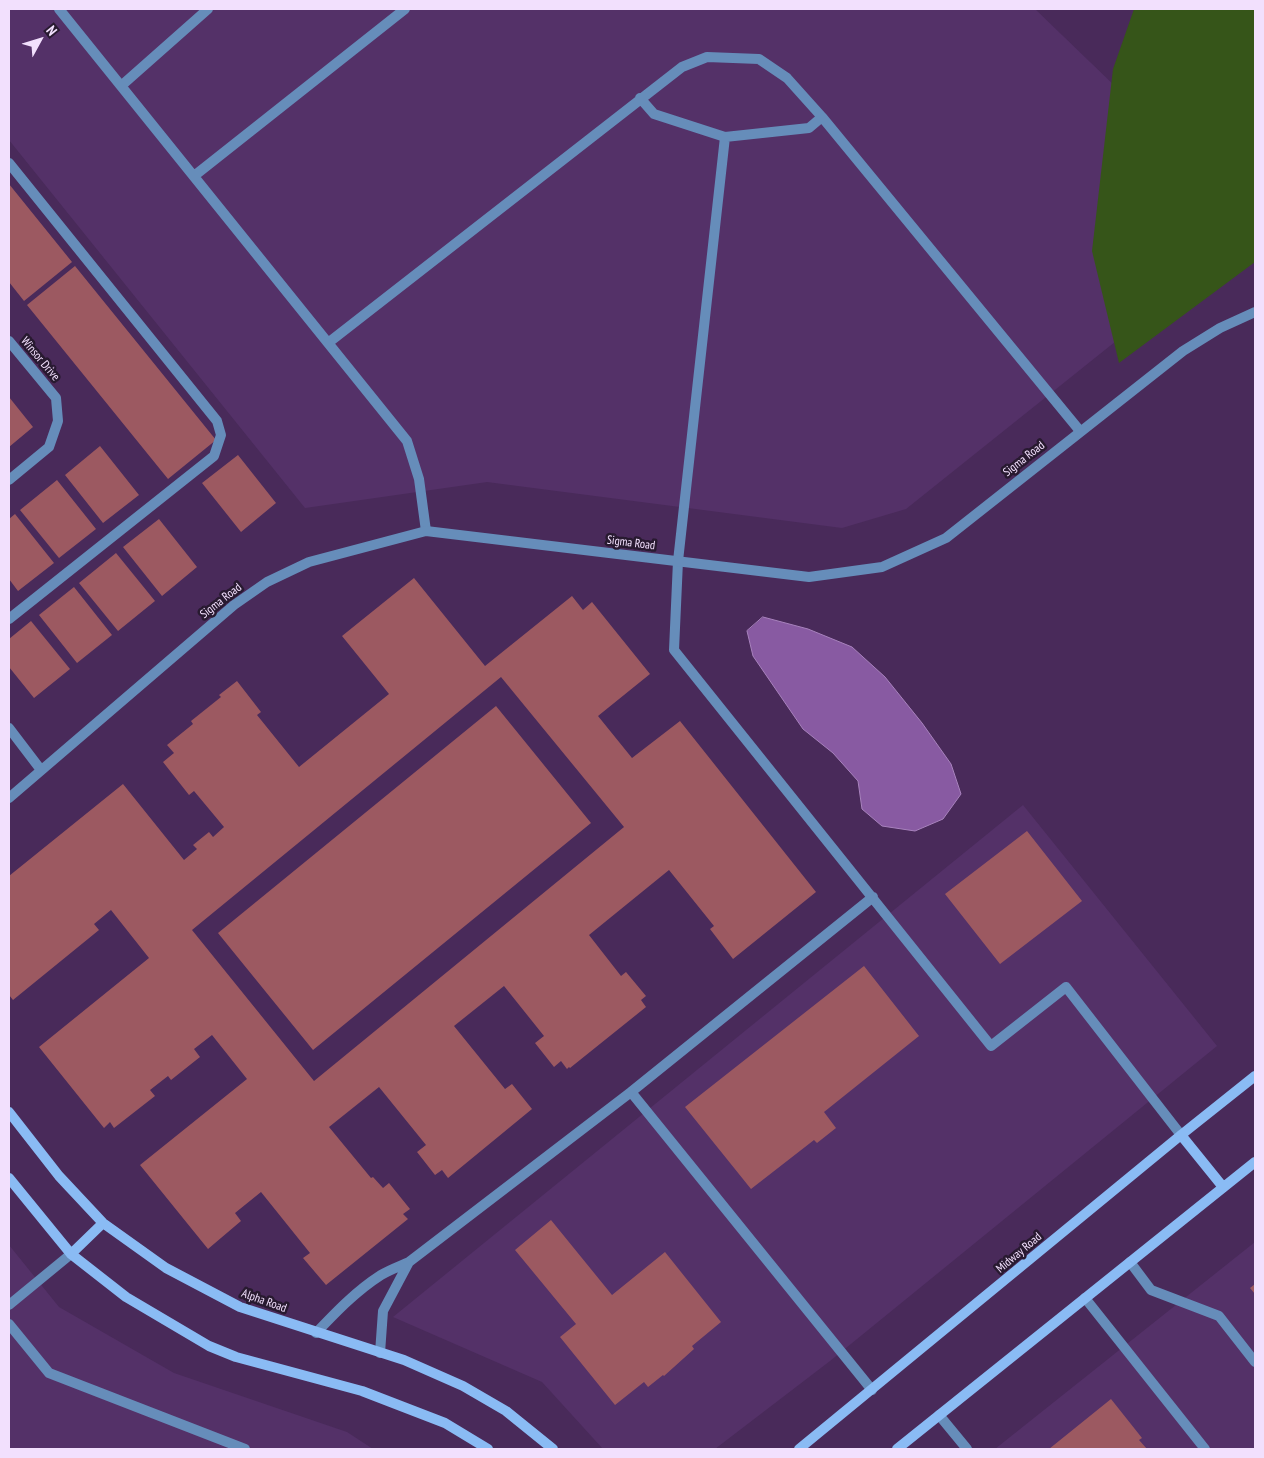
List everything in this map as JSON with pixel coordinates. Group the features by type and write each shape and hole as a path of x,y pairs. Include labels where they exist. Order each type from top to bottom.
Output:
{"street":[{"path":"58,9 407,441 419,479 426,531"},
{"path":"121,86 208,9"},
{"path":"194,176 405,9"},
{"path":"328,343 682,67 707,57 759,59 788,78 822,117 1080,431"},
{"path":"640,98 654,114 725,137 809,128 822,117"},
{"path":"725,137 678,561 674,650 991,1046 1066,986 1223,1187"},
{"path":"9,164 217,421 221,435 214,456 9,619"},
{"name":"Sigma Road","path":"9,798 234,605 266,582 309,562 426,531 809,577 882,567 946,538 1183,351 1220,328 1255,312"},
{"name":"Winsor Drive","path":"9,340 56,398 58,421 49,448 9,480"},
{"path":"9,728 41,770"},
{"path":"316,1333 344,1304 364,1287 382,1274 409,1262 631,1092 872,896"},
{"name":"Midway Road","path":"799,1449 1255,1076"},
{"path":"631,1092 872,1390"},
{"name":"Alpha Road","path":"9,1112 59,1176 103,1223 166,1268 240,1307 404,1360 463,1386 506,1411 553,1449"},
{"path":"897,1449 1255,1162"},
{"path":"9,1178 71,1254 126,1297 210,1346 236,1357 362,1391 445,1423 488,1449"},
{"path":"9,1305 71,1254 103,1223"},
{"path":"380,1353 383,1311 409,1262"},
{"path":"1130,1262 1151,1290 1220,1316 1255,1362"},
{"path":"1085,1298 1205,1449"},
{"path":"9,1324 49,1373 245,1449"},
{"path":"939,1416 967,1449"}],"shaded area":[{"path":"9,9 1035,9 1255,221 1255,230 906,509 842,528 487,482 305,508 9,140"},
{"path":"763,617 808,629 852,647 885,677 922,723 951,764 961,794 943,819 915,831 882,826 862,809 858,781 833,753 803,729 753,656 747,631"},
{"path":"1023,805 1217,1046 830,1361 715,1449 603,1449 542,1382 393,1317"},
{"path":"1255,1242 1255,1449 995,1449"},
{"path":"9,1245 59,1307 174,1373 347,1432 373,1449 9,1449"}],"green space":[{"path":"1134,9 1255,9 1255,262 1119,363 1092,251 1113,69"}],"building":[{"path":"9,184 72,262 24,301 9,282"},
{"path":"75,266 216,440 168,479 27,305"},
{"path":"9,397 33,427 9,447"},
{"path":"100,446 139,495 103,523 65,475"},
{"path":"238,455 276,503 241,532 202,483"},
{"path":"57,480 96,529 59,558 20,510"},
{"path":"15,514 54,563 18,591 9,579 9,519"},
{"path":"159,519 197,567 162,596 123,547"},
{"path":"116,553 155,601 118,631 79,583"},
{"path":"414,578 485,666 572,596 583,610 592,602 650,674 598,716 632,758 680,721 816,892 733,959 710,929 714,926 669,870 589,935 621,976 626,972 646,996 641,1000 646,1007 570,1068 567,1069 561,1061 554,1067 535,1043 544,1036 504,986 454,1026 505,1089 512,1084 532,1109 448,1178 442,1170 435,1175 417,1152 426,1145 379,1087 329,1127 371,1178 373,1177 383,1188 389,1183 410,1209 403,1214 408,1219 326,1285 303,1258 310,1253 261,1192 235,1213 241,1221 208,1249 140,1165 247,1079 212,1035 194,1049 200,1057 171,1080 168,1076 150,1090 155,1096 114,1128 110,1122 104,1128 39,1047 149,958 111,910 94,924 99,930 13,1000 9,995 9,876 123,784 184,860 197,849 193,845 209,832 213,837 224,827 194,791 189,795 163,762 174,753 167,745 193,724 191,721 221,697 219,695 237,681 261,712 257,715 299,767 389,694 342,636","holes":["501,677 624,827 314,1081 192,930"]},
{"path":"74,587 112,635 77,663 39,615"},
{"path":"31,621 70,669 34,698 9,667 9,639"},
{"path":"496,706 591,823 313,1050 218,933"},
{"path":"1027,831 1082,901 1000,964 945,894"},
{"path":"864,966 919,1036 824,1112 836,1128 817,1143 814,1140 751,1189 685,1107"},
{"path":"551,1220 612,1295 665,1252 721,1322 692,1346 694,1349 664,1376 648,1387 644,1382 615,1405 560,1337 576,1324 515,1250"},
{"path":"1255,1284 1255,1294 1250,1288"},
{"path":"1111,1399 1142,1438 1139,1440 1147,1449 1049,1449"}]}
